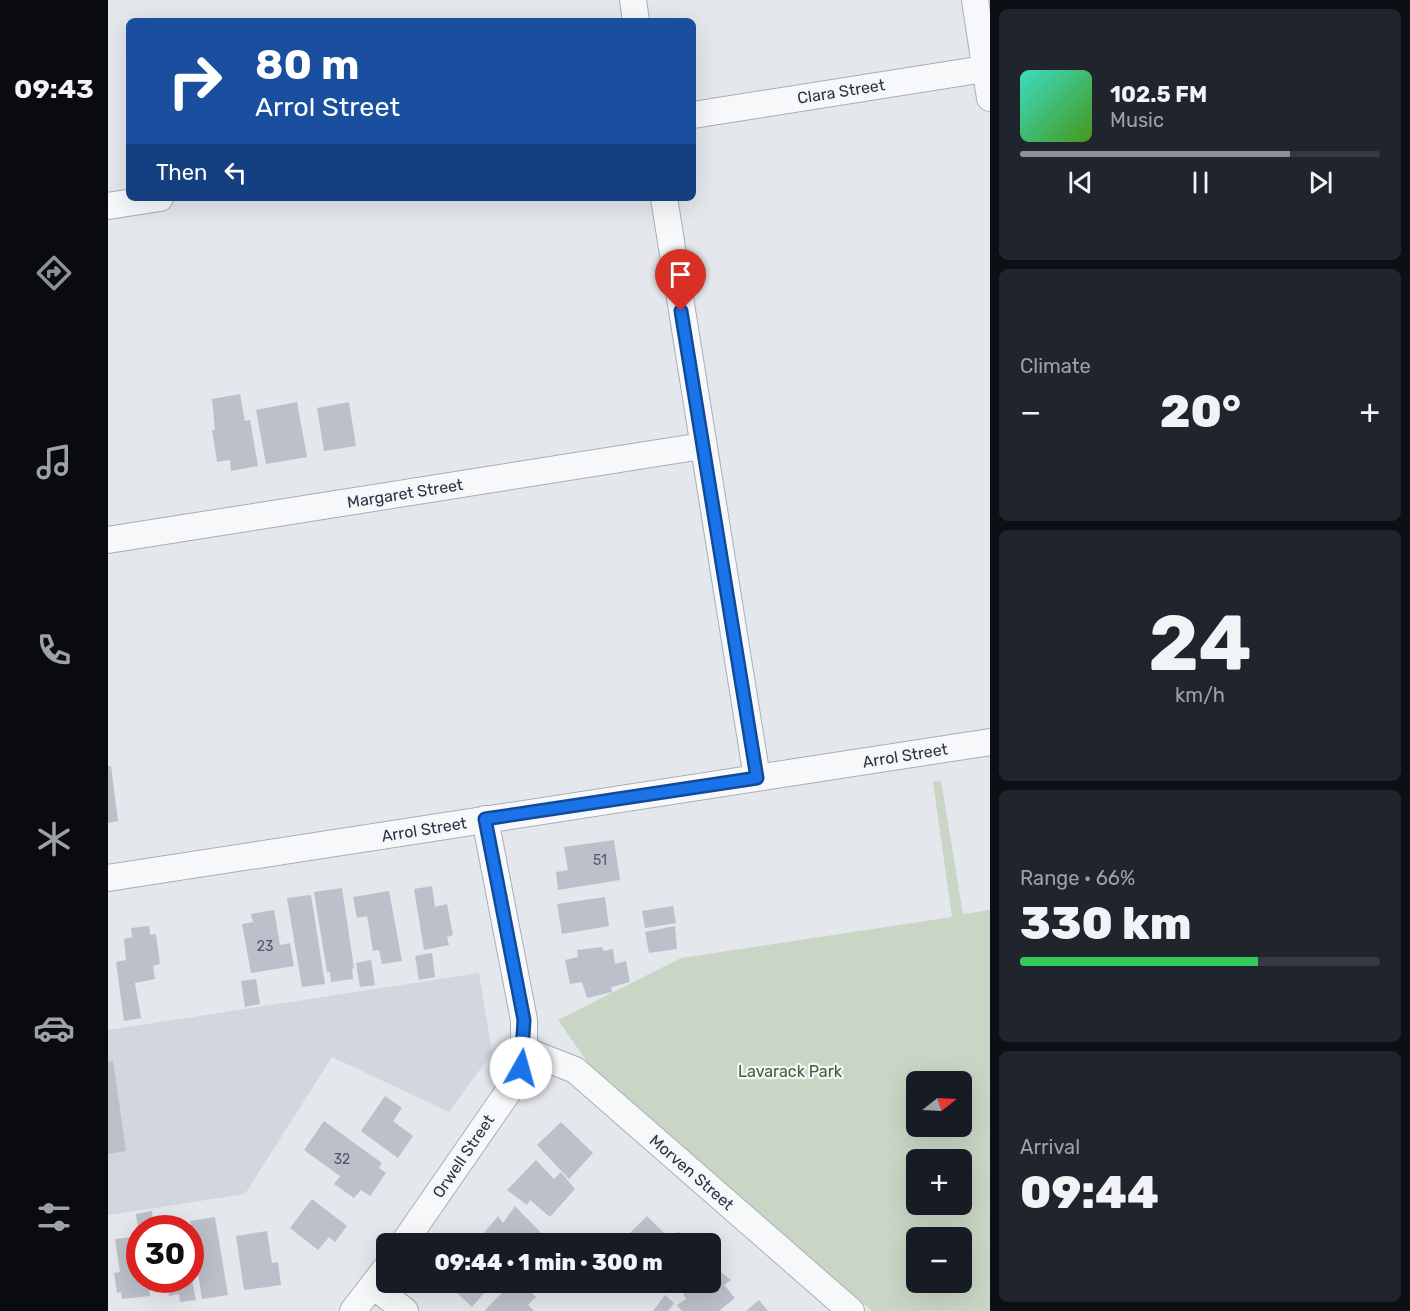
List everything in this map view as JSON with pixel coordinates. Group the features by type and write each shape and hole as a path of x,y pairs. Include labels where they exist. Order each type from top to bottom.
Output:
{"street":[{"path":"633,0 636,18"},
{"path":"975,0 988,68 990,98"},
{"name":"Clara Street","path":"696,115 988,68"},
{"path":"108,206 140,201"},
{"path":"664,201 757,778"},
{"name":"Margaret Street","path":"108,540 702,446"},
{"name":"Arrol Street","path":"108,878 990,742"},
{"name":"Orwell Street","path":"411,1233 515,1082 524,1050 524,1020 485,819"},
{"name":"Morven Street","path":"524,1050 575,1070 851,1311"},
{"path":"353,1311 376,1282"},
{"path":"393,1293 405,1311"}],"shaded area":[{"path":"479,973 492,1053 449,1112 332,1057 245,1194 108,1215 108,1030"}],"green space":[{"name":"Lavarack Park","path":"941,781 963,914 990,910 990,1311 872,1311 590,1066 558,1020 681,958 952,917 933,782"}],"building":[{"path":"240,394 245,421 250,420 258,466 231,471 230,460 217,462 212,430 215,430 212,399"},
{"path":"297,402 307,457 266,464 256,410"},
{"path":"349,402 356,446 324,451 317,408"},
{"path":"108,766 111,766 118,821 108,823"},
{"path":"614,840 620,880 558,890 556,872 568,870 564,847"},
{"path":"432,886 435,907 447,904 453,935 447,937 449,945 424,950 414,889"},
{"path":"342,888 354,968 352,969 353,979 331,982 330,972 327,972 314,892"},
{"path":"389,891 402,961 382,964 379,950 373,951 367,916 357,918 353,897"},
{"path":"311,895 325,984 302,987 287,898"},
{"path":"605,897 609,926 562,934 557,904"},
{"path":"673,906 676,923 645,928 642,911"},
{"path":"274,910 280,945 290,943 294,966 251,973 242,924 253,922 251,914"},
{"path":"149,926 150,935 156,934 160,964 153,966 155,979 135,983 141,1018 124,1021 116,962 126,960 124,939 132,937 131,928"},
{"path":"675,926 677,949 649,953 645,932"},
{"path":"602,947 604,951 613,949 615,964 626,961 630,982 611,987 612,992 587,998 582,982 570,984 565,960 578,957 577,950"},
{"path":"432,953 435,977 419,980 415,956"},
{"path":"371,960 375,985 360,987 356,963"},
{"path":"256,979 260,1004 245,1007 241,981"},
{"path":"113,1060 126,1151 108,1154 108,1062"},
{"path":"385,1096 402,1108 393,1121 413,1136 398,1158 361,1131"},
{"path":"324,1121 382,1163 379,1168 386,1173 370,1196 361,1190 354,1198 334,1184 340,1176 304,1150"},
{"path":"561,1122 593,1153 569,1179 537,1145"},
{"path":"536,1160 554,1179 561,1172 575,1189 550,1217 530,1200 527,1205 507,1190"},
{"path":"312,1199 347,1226 335,1242 329,1237 318,1250 290,1228"},
{"path":"515,1206 541,1233 484,1233 498,1216 503,1223"},
{"path":"152,1211 152,1215 136,1215"},
{"path":"647,1216 664,1233 630,1233"},
{"path":"215,1217 228,1295 202,1299 201,1293 204,1293 204,1219"},
{"path":"267,1231 272,1263 278,1262 281,1285 244,1290 236,1236"},
{"path":"126,1238 126,1293 150,1293 150,1296 122,1299 121,1292 117,1293 114,1273 120,1272 115,1239"},
{"path":"721,1272 731,1280 724,1285 735,1298 719,1311 682,1311 677,1305 686,1299 683,1294 721,1293"},
{"path":"168,1293 195,1293 196,1300 180,1302 179,1294 169,1296"},
{"path":"457,1293 484,1293 472,1307"},
{"path":"502,1293 532,1293 536,1297 528,1305 534,1311 484,1311"},
{"path":"665,1295 674,1303 668,1311 653,1311"},
{"path":"759,1300 768,1311 746,1311"}],"route":[{"path":"521,1068 524,1050 524,1020 485,819 757,778 681,311"}]}
